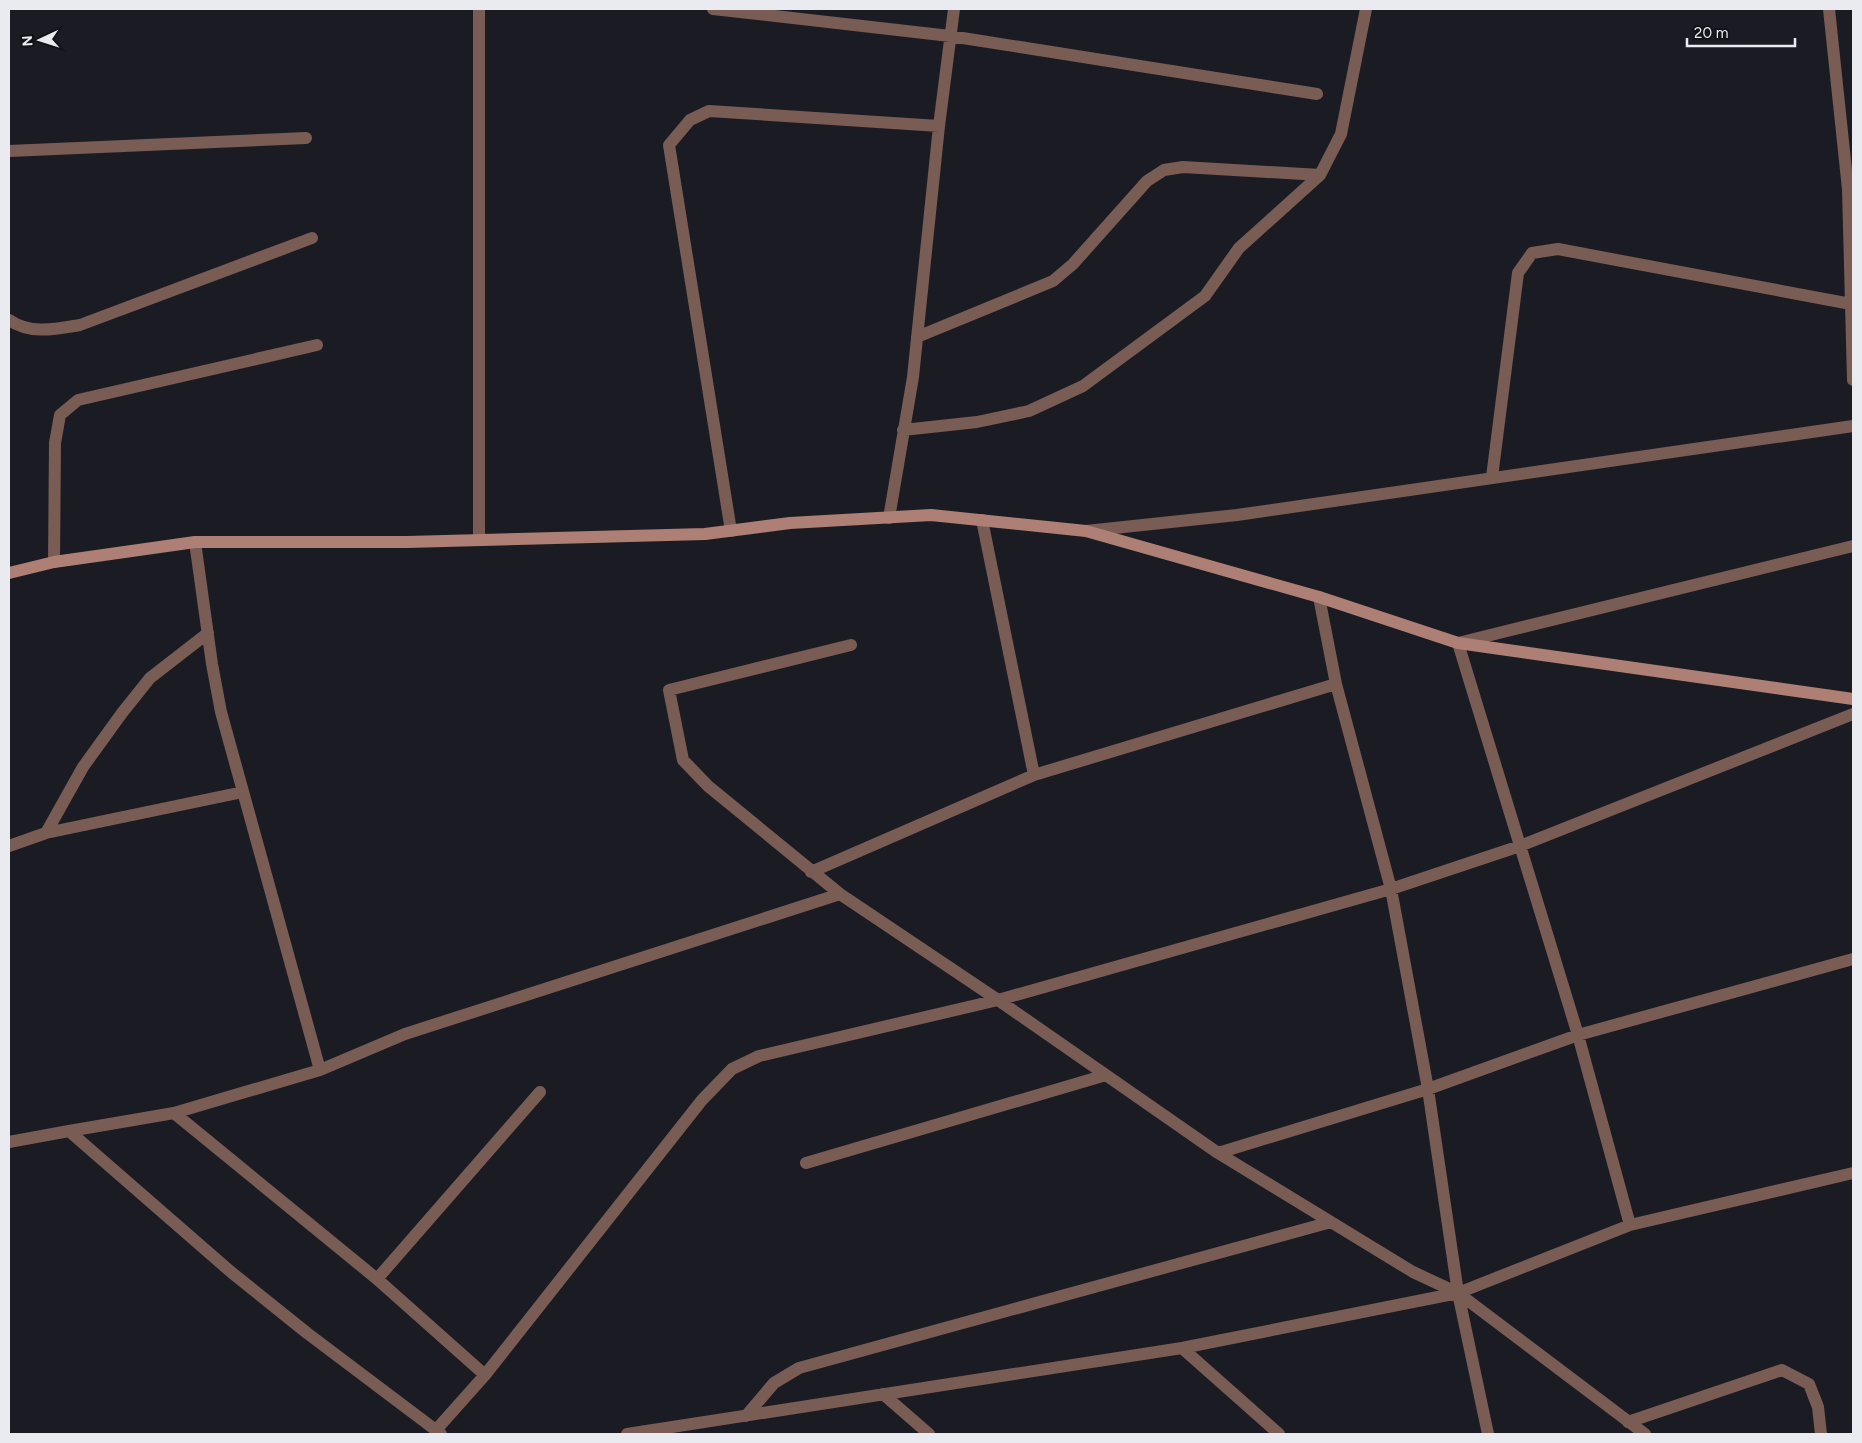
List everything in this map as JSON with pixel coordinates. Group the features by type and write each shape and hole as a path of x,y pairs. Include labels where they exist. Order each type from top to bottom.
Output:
{"street":[{"path":"479,9 479,540"},
{"path":"713,9 950,36 1317,94"},
{"path":"889,518 913,377 939,126 954,9"},
{"path":"904,430 977,422 1030,411 1083,386 1205,296 1240,248 1320,175 1341,134 1366,9"},
{"path":"1829,9 1848,189 1853,380"},
{"path":"731,531 669,145 690,120 709,111 939,126"},
{"path":"9,150 306,138"},
{"path":"917,337 1053,281 1073,264 1147,182 1164,170 1183,167 1320,175"},
{"path":"9,320 17,326 32,330 48,330 80,325 312,238"},
{"path":"1492,478 1518,273 1532,252 1558,248 1851,304"},
{"path":"54,562 54,443 60,415 78,400 317,345"},
{"path":"1086,531 1237,515 1853,426"},
{"path":"9,573 54,562 195,542 479,540 705,534 790,523 931,515 1086,531 1319,598 1458,643 1853,699"},
{"path":"982,520 1034,775"},
{"path":"195,542 221,712 320,1070"},
{"path":"1458,643 1853,546"},
{"path":"1319,598 1336,684 1391,889 1428,1089 1458,1293 1488,1434"},
{"path":"46,833 83,767 150,678 208,633"},
{"path":"1458,643 1578,1035 1630,1225"},
{"path":"851,645 669,690 683,760 708,786 840,894 998,1000 1218,1153 1414,1272 1458,1293 1645,1434"},
{"path":"811,872 1034,775 1336,684"},
{"path":"69,1131 231,1272 307,1333 438,1432 702,1100 732,1069 759,1056 998,1000 1391,889 1520,846 1853,714"},
{"path":"9,846 46,833 243,792"},
{"path":"9,1142 174,1113 320,1070 405,1034 840,894"},
{"path":"1218,1153 1428,1089 1578,1035 1853,959"},
{"path":"806,1163 1106,1075"},
{"path":"377,1279 540,1092"},
{"path":"174,1113 377,1279 485,1375"},
{"path":"627,1434 1182,1348 1458,1293 1630,1225 1853,1173"},
{"path":"746,1416 774,1383 800,1368 1331,1222"},
{"path":"1182,1348 1279,1434"},
{"path":"1628,1422 1782,1370 1809,1384 1818,1407 1821,1434"},
{"path":"883,1394 929,1434"}]}
